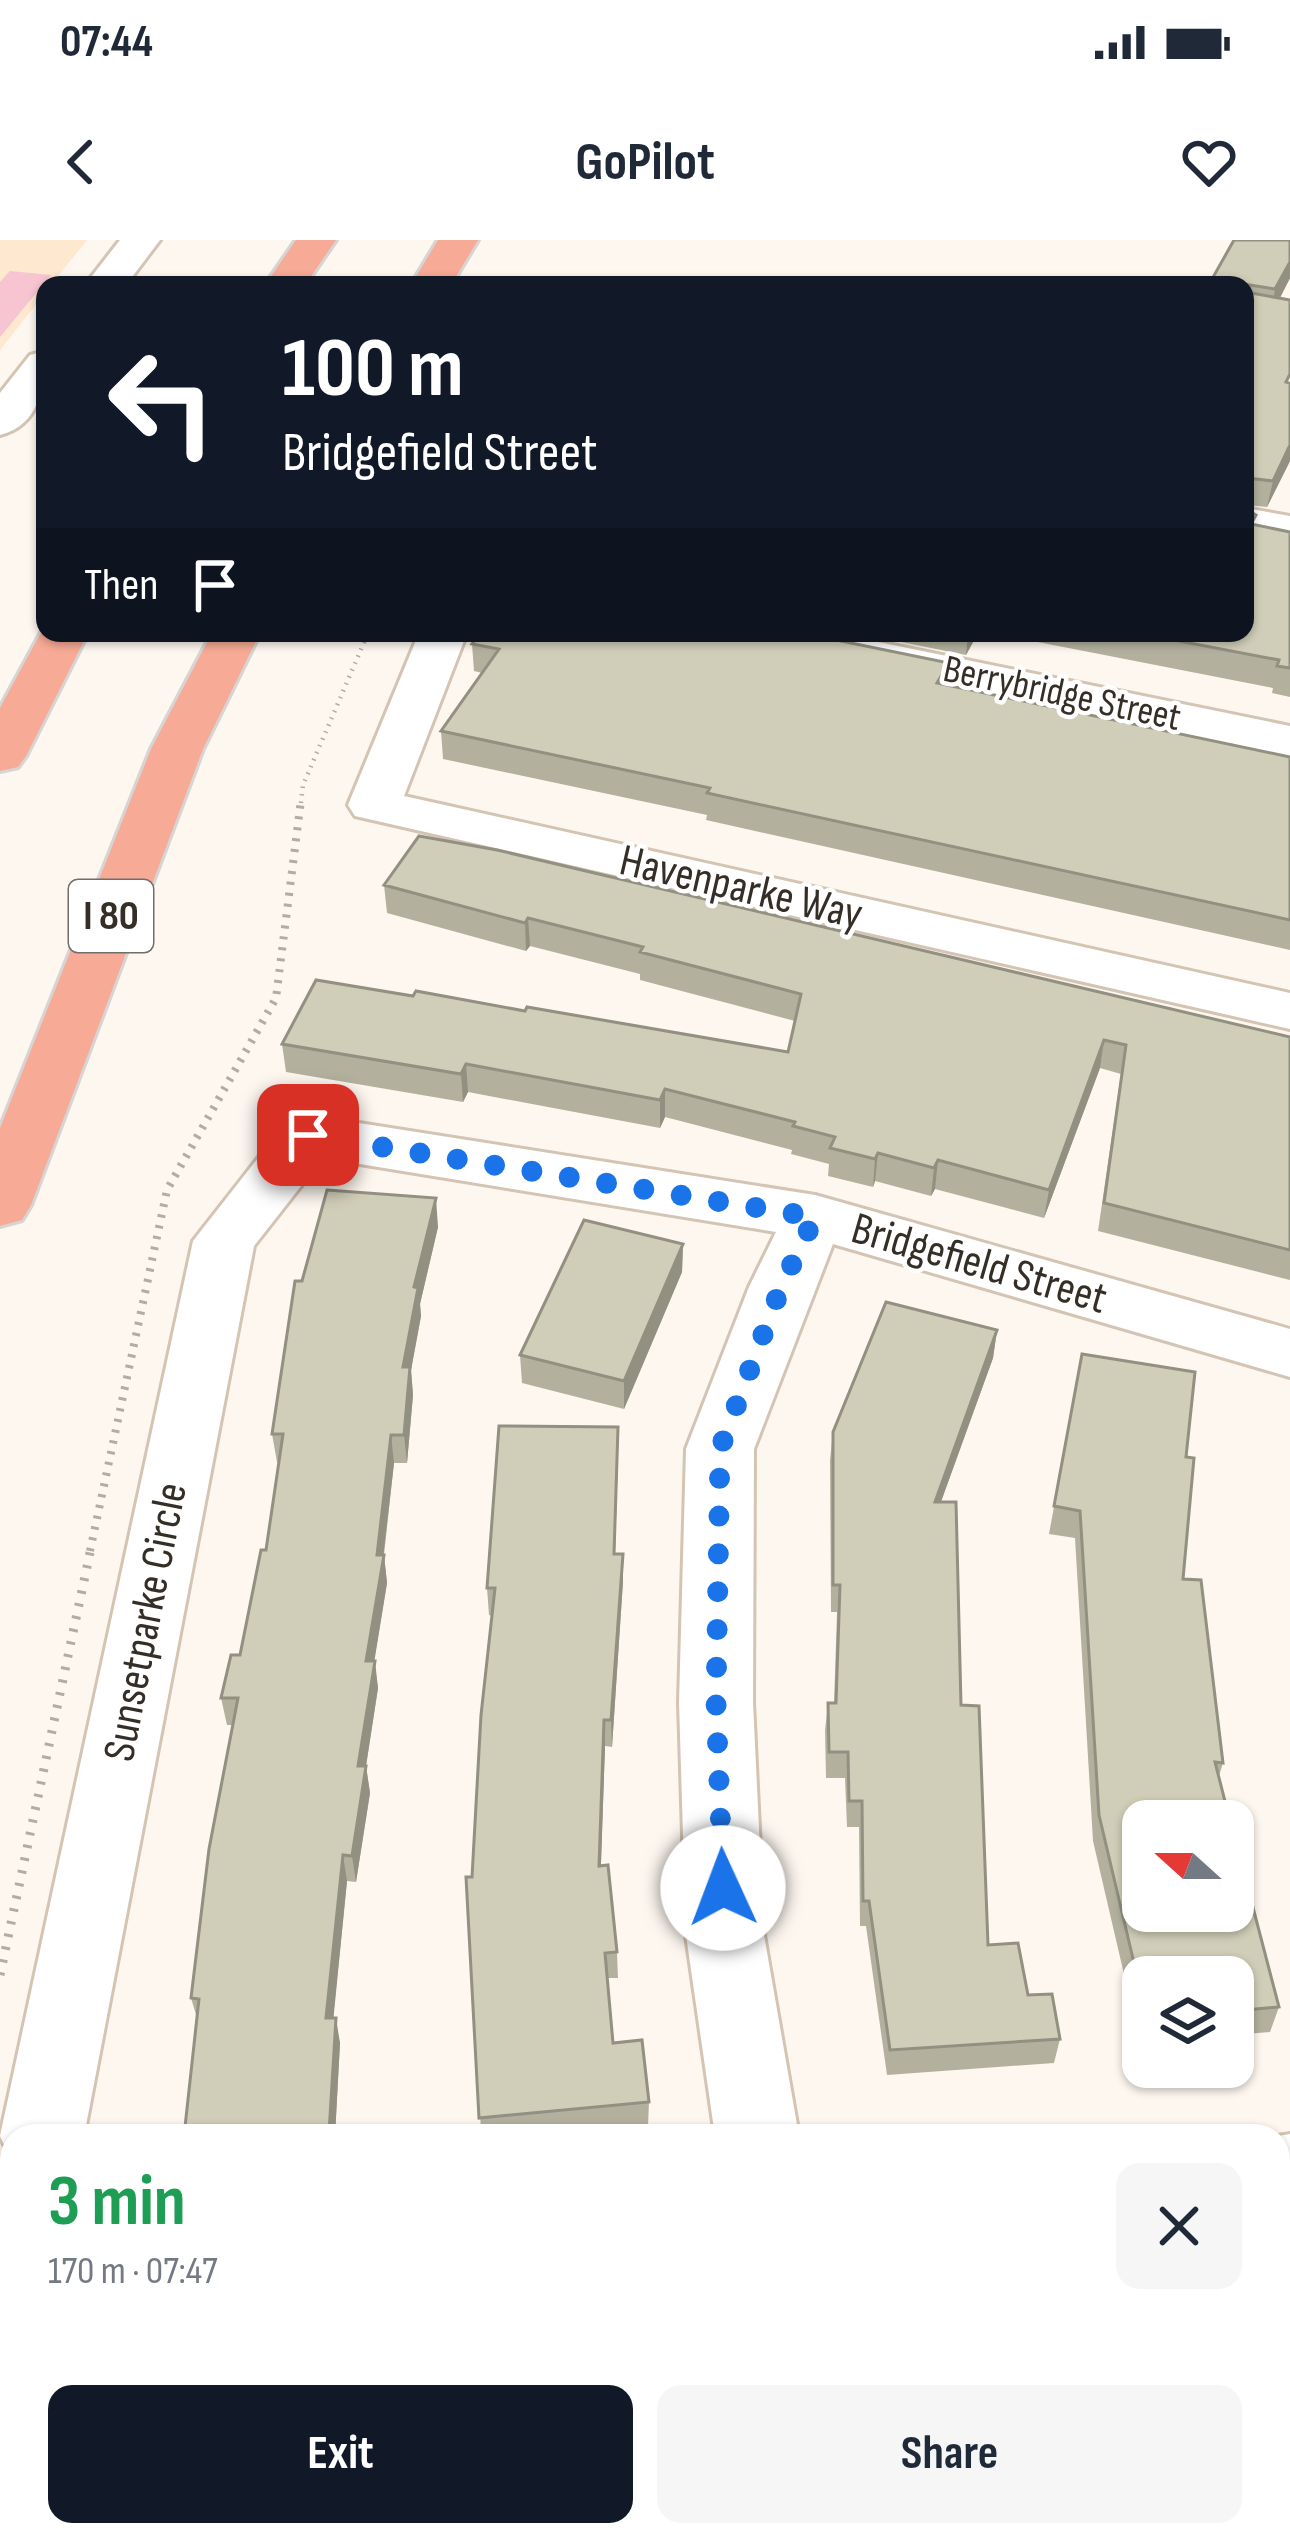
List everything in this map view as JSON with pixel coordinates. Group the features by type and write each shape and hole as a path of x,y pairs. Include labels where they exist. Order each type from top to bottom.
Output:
{"highway":[{"path":"292,276 316,240"},
{"path":"436,276 458,240"},
{"path":"0,756 59,642"},
{"name":"I 80","path":"0,1205 177,748 231,642"}],"street":[{"path":"112,276 140,240"},
{"path":"0,422 36,376"},
{"path":"1254,524 1290,530"},
{"name":"Havenparke Way","path":"438,642 374,805 1290,1011"},
{"name":"Berrybridge Street","path":"807,642 1290,741"},
{"name":"Bridgefield Street","path":"308,1135 815,1217 1290,1353"},
{"name":"Sunsetparke Circle","path":"44,2124 224,1241 308,1135"},
{"path":"755,2124 725,1935 716,1702 720,1449 781,1287 815,1217"}],"shaded area":[{"path":"0,240 87,240 58,276 36,276 36,304 0,350"},
{"path":"10,271 51,275 36,276 36,293 0,337 0,282"}],"building":[{"path":"1234,240 1290,240 1290,262 1275,289 1254,286 1254,276 1214,276"},
{"path":"1254,293 1290,300 1290,374 1286,382 1290,383 1290,445 1273,481 1254,479"},
{"path":"1254,525 1290,532 1290,668 1277,666 1279,660 1184,642 1254,642"},
{"path":"846,642 949,663 937,683 1290,757 1290,920 441,731 499,649 472,644"},
{"path":"419,836 497,850 1290,1037 1290,1250 1104,1203 1126,1045 1104,1040 1049,1190 938,1160 934,1168 878,1153 875,1159 830,1148 835,1137 793,1126 795,1122 665,1089 660,1100 466,1064 461,1074 282,1044 316,980 413,996 416,991 525,1011 527,1007 788,1052 801,994 640,952 643,947 528,918 525,923 384,885"},
{"path":"327,1190 436,1198 414,1287 418,1288 403,1367 410,1367 404,1435 391,1435 377,1555 384,1555 366,1661 375,1661 358,1766 366,1766 352,1856 343,1855 326,2018 336,2018 330,2124 185,2124 199,1999 191,1998 209,1849 238,1698 221,1698 231,1655 240,1655 261,1550 266,1550 283,1434 272,1434 295,1281 302,1281"},
{"path":"584,1220 683,1244 624,1381 520,1355"},
{"path":"886,1302 997,1330 935,1502 956,1502 961,1705 979,1706 988,1945 1018,1943 1028,1995 1052,1994 1060,2039 890,2050 869,1901 863,1901 862,1801 849,1801 848,1752 829,1752 828,1703 836,1703 840,1585 833,1585 833,1432"},
{"path":"1082,1354 1195,1372 1186,1457 1194,1458 1183,1579 1201,1580 1223,1763 1215,1762 1225,1800 1122,1800 1122,1912 1099,1815 1080,1511 1054,1506"},
{"path":"499,1426 618,1427 614,1554 623,1554 611,1720 604,1720 599,1866 608,1865 617,1952 605,1953 613,2043 642,2040 649,2102 479,2118 466,1877 472,1877 481,1715 495,1588 487,1588"},
{"path":"1254,1911 1279,2007 1254,2009 1254,1956 1132,1956 1127,1932 1254,1932"}],"route":[{"path":"308,1135 815,1217 781,1287 720,1449 716,1702 723,1888"}]}
